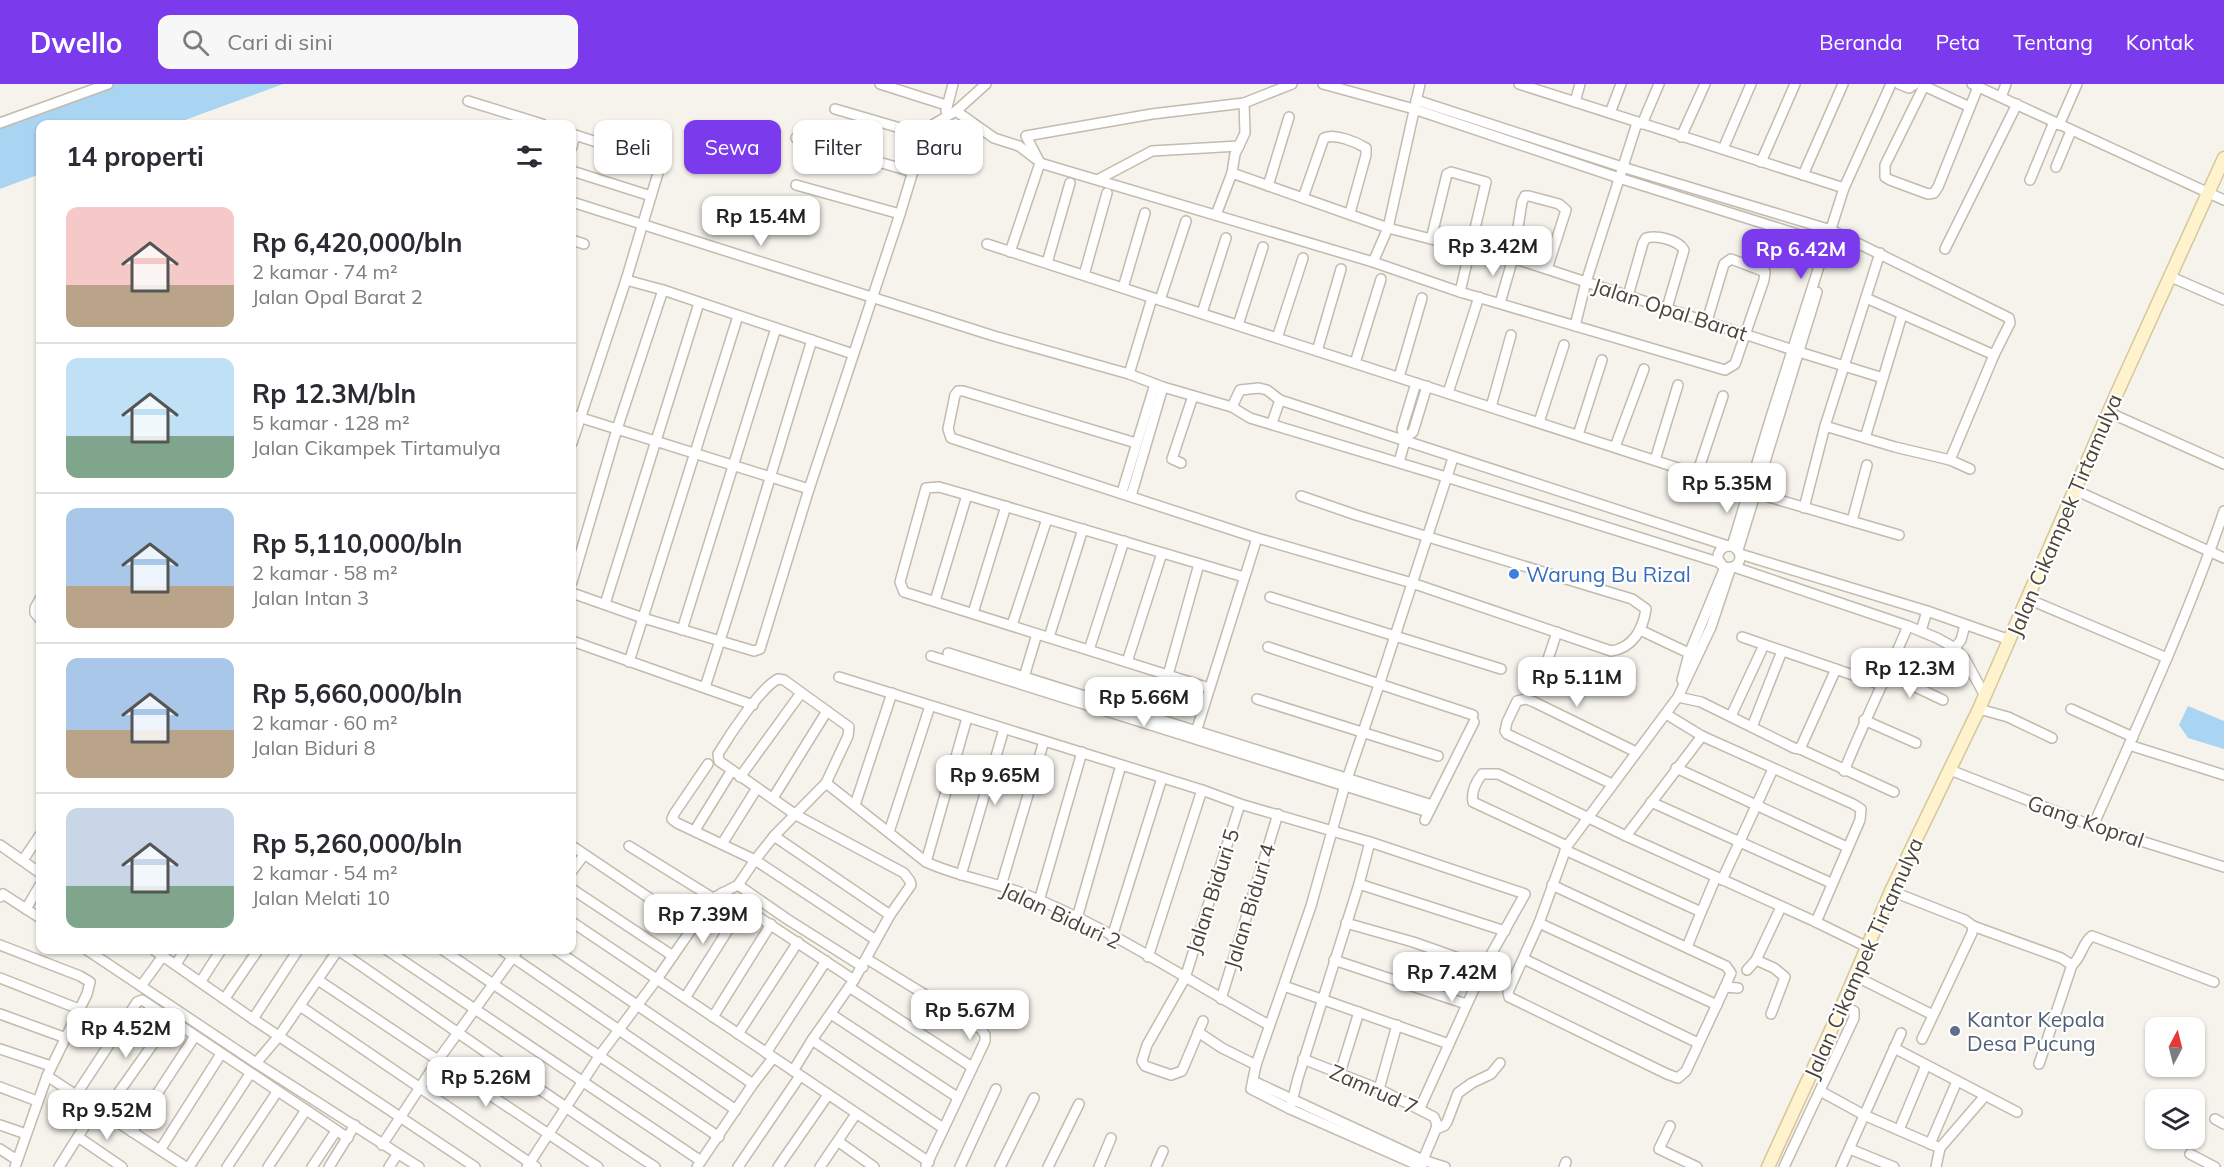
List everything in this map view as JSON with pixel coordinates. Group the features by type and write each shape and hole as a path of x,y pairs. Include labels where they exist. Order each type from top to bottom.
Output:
{"street":[{"path":"0,123 108,84"},
{"path":"880,84 911,88 946,105"},
{"path":"945,116 953,84"},
{"path":"939,120 956,111 986,84"},
{"path":"1010,252 1040,163 1026,136 1152,114 1244,103 1292,84"},
{"path":"1323,84 1415,105 1833,232 2009,318 2010,323 1994,354 1950,460"},
{"path":"1373,262 1388,228 1420,84"},
{"path":"1575,102 1580,84"},
{"path":"1610,113 1621,84"},
{"path":"1575,326 1586,282 1622,167 1659,84"},
{"path":"1681,137 1705,84"},
{"path":"1723,149 1751,84"},
{"path":"1761,162 1795,84"},
{"path":"1803,175 1843,84"},
{"path":"1728,566 1738,563 1734,549 1833,232 1844,188 1891,84"},
{"path":"1899,84 1909,88 1921,85 1970,107"},
{"path":"2001,97 2006,84"},
{"path":"2030,180 2042,150 2077,84"},
{"path":"1526,85 1844,188"},
{"path":"1921,85 1885,165 1885,177 1918,192 1934,193 1970,107 1975,85 2224,200"},
{"path":"468,101 529,120"},
{"path":"1216,215 1232,173 1235,154 1245,133 1244,103"},
{"path":"1945,249 2017,104"},
{"path":"1415,105 1620,178 1829,244"},
{"path":"835,109 895,127"},
{"path":"956,111 994,138 1019,146 1040,163 1373,262 1460,292 1725,370 1735,364 1765,272 1736,260 1724,264 1707,321"},
{"path":"1268,186 1289,117"},
{"path":"2056,167 2071,131"},
{"path":"1303,198 1324,138 1330,135 1360,144 1366,148 1366,155 1350,213"},
{"path":"576,136 662,163 626,280 576,413"},
{"path":"1099,179 1152,151 1239,146"},
{"path":"2042,150 2060,156"},
{"name":"Jalan Cikampek Tirtamulya","path":"1768,1167 1842,1006 1891,891 1979,709 2108,412 2224,158"},
{"path":"576,172 651,196"},
{"path":"1431,239 1445,177 1451,172 1486,182 1487,187 1460,292"},
{"path":"1232,173 1388,228 1470,249"},
{"path":"576,594 682,630 754,651 760,649 808,489 912,174"},
{"path":"1047,263 1070,183"},
{"path":"796,185 900,214"},
{"path":"1084,275 1107,193"},
{"path":"1500,303 1513,258 1521,202 1525,196 1559,204 1564,207 1566,213 1547,269"},
{"path":"576,203 994,336 1129,374 1233,407 1250,418 1399,462 1728,566 1908,626 1955,648 1965,659 1984,696"},
{"path":"1123,288 1145,213"},
{"path":"1129,374 1186,221"},
{"path":"1628,296 1643,243 1646,238 1656,237 1684,248 1667,308"},
{"path":"1202,313 1226,238"},
{"path":"576,241 585,244"},
{"path":"987,244 1752,492 1899,535"},
{"path":"1239,325 1263,247"},
{"path":"1804,508 1826,426 1880,253"},
{"path":"1277,338 1303,258"},
{"name":"Jalan Opal Barat","path":"1513,258 1883,378"},
{"path":"1317,351 1341,269"},
{"path":"2171,277 2224,300"},
{"path":"1355,363 1381,279"},
{"path":"626,280 663,290 853,354"},
{"path":"576,568 617,429 663,290"},
{"path":"1448,393 1479,297"},
{"path":"1399,377 1422,298"},
{"path":"1866,298 1994,354"},
{"path":"605,604 699,303"},
{"path":"1865,438 1902,315"},
{"path":"628,662 738,316"},
{"path":"682,630 776,328"},
{"path":"1491,407 1511,335"},
{"path":"705,687 747,558 769,477 812,340"},
{"path":"1539,422 1564,345"},
{"path":"1578,435 1602,360"},
{"path":"1615,447 1644,369"},
{"path":"1405,440 1402,429 1416,382"},
{"path":"1126,494 1136,443 1159,385"},
{"path":"1126,494 1159,385"},
{"path":"1655,460 1678,385"},
{"path":"1399,462 1405,440 1413,432 1427,386"},
{"path":"1233,407 1240,390 1259,388 1267,390 1280,400 2010,640"},
{"path":"1136,443 963,391 955,395 948,429 951,438 1257,538 1412,583 1611,651 1625,646 1640,630 1646,609 1639,602 1301,496"},
{"path":"1181,463 1172,459 1193,396"},
{"path":"1697,474 1723,396"},
{"path":"1272,423 1280,400"},
{"path":"2108,412 2224,464"},
{"path":"576,416 808,489"},
{"path":"1826,426 1950,460 1970,469"},
{"path":"1442,1166 1426,1164 1291,1105 1254,1081 1256,1065 1269,1025 1311,906 1346,782 1453,458"},
{"path":"1852,521 1867,465"},
{"path":"1209,688 904,592 900,582 926,488 939,487 1244,577"},
{"path":"2075,490 2224,558"},
{"path":"935,601 967,495"},
{"path":"973,613 1006,506"},
{"path":"2093,826 2167,658 2224,511"},
{"path":"1012,626 1047,519"},
{"path":"1049,637 1083,530"},
{"path":"1195,734 1257,538"},
{"path":"1089,650 1124,542"},
{"path":"1728,566 1719,559 1720,550 1734,549"},
{"path":"1127,662 1162,553"},
{"path":"1168,675 1199,564"},
{"path":"1552,885 1729,968 1731,973 1717,1005 1686,1071 1678,1078 1509,997 1508,992 1539,923 1552,885 1566,848 1678,695 1728,566"},
{"path":"1270,597 1395,634 1501,669"},
{"path":"2028,599 2167,658"},
{"path":"1921,631 1927,611"},
{"path":"1844,771 1864,720 1888,674 1908,626"},
{"path":"1955,648 1961,640 1965,626"},
{"path":"1640,630 1694,655"},
{"path":"1543,674 1557,632"},
{"path":"1024,677 1037,634"},
{"path":"1742,638 1882,685"},
{"path":"576,642 753,705"},
{"path":"1731,716 1764,645"},
{"path":"948,653 990,670 1356,785 1428,813 1474,718 1268,647"},
{"path":"1752,727 1782,651"},
{"path":"931,656 1024,677 1093,703"},
{"path":"1800,749 1836,669"},
{"path":"1888,674 1943,700"},
{"path":"839,677 1202,790 1240,804 1370,842 1525,894 1484,967 1420,1108"},
{"path":"300,1006 531,1166 600,1055 657,979 713,898 738,885 774,837 796,815 826,783 850,732 849,727 784,680 778,679 769,685 718,754 719,761 796,815 904,873 910,880 910,889 890,915 852,984 812,1040 796,1073 738,1167"},
{"path":"740,777 801,693"},
{"path":"855,805 892,693"},
{"path":"1678,695 1701,702 1794,748 1894,792"},
{"path":"1257,699 1438,756"},
{"path":"1612,784 1508,734 1505,731 1507,722 1517,701 1526,699 1534,702 1636,752"},
{"path":"889,832 930,706"},
{"path":"1979,709 2008,717 2052,738"},
{"path":"2071,709 2131,741 2224,775"},
{"path":"773,798 827,711"},
{"path":"1666,714 1702,736 1861,809 1860,820 1816,922"},
{"path":"926,862 967,718"},
{"path":"1864,720 1916,743"},
{"path":"961,875 1004,729"},
{"path":"1626,836 1702,736"},
{"path":"1001,886 1044,741"},
{"path":"1039,900 1082,752"},
{"path":"708,764 672,819 677,824 695,830 755,860 876,940"},
{"path":"1077,918 1122,765"},
{"path":"1676,768 1847,848"},
{"path":"1687,947 1702,910 1739,842 1773,769"},
{"path":"695,830 732,770"},
{"name":"Gang Kopral","path":"1950,770 2093,826 2224,867"},
{"path":"1702,910 1690,907 1473,802 1473,795 1482,774 1498,774 1587,818 1867,947"},
{"path":"1112,937 1162,778"},
{"name":"Jalan Biduri 2","path":"826,783 926,862 943,870 1001,886 1039,900 1077,918 1269,1025"},
{"path":"722,844 757,788"},
{"path":"1148,957 1202,790"},
{"path":"1651,802 1832,883"},
{"name":"Jalan Biduri 5","path":"1198,1032 1182,1071 1178,1074 1171,1075 1155,1070 1145,1066 1142,1061 1147,1045 1185,978 1240,804"},
{"name":"Jalan Biduri 4","path":"1221,999 1278,814"},
{"path":"774,837 890,915"},
{"path":"23,861 36,841"},
{"path":"1291,1105 1370,842"},
{"path":"0,845 36,870"},
{"path":"629,846 713,898"},
{"path":"576,849 694,927"},
{"path":"576,866 584,855"},
{"path":"1359,884 1505,931"},
{"path":"576,925 927,1164 985,1041 985,1035 981,1029 865,963 841,954 738,885"},
{"path":"1891,891 1965,921 1972,926 2061,958 2072,965"},
{"path":"26,909 36,892"},
{"path":"722,892 829,963 852,984 972,1067"},
{"path":"576,893 673,956"},
{"path":"1,894 36,915"},
{"path":"685,998 743,906"},
{"path":"1748,970 1756,960 1781,907"},
{"path":"1346,923 1413,942 1484,967"},
{"path":"1539,923 1717,1005"},
{"path":"713,1017 771,924"},
{"path":"1922,1038 1972,933 1972,926"},
{"path":"2039,1064 2072,965 2079,958 2088,938 2092,936 2214,982"},
{"path":"738,1034 798,942"},
{"path":"0,945 90,982 66,1038 51,1066 16,1164 0,1149"},
{"path":"93,954 256,1064 419,1167"},
{"path":"160,954 475,1167"},
{"path":"176,964 182,954"},
{"path":"201,981 218,954"},
{"path":"225,998 255,954"},
{"path":"254,1019 295,954"},
{"path":"256,1064 279,1036 335,954"},
{"path":"344,954 459,1032 566,1109 655,1167"},
{"path":"393,954 584,1082 699,1164 719,1137 829,963 841,954"},
{"path":"449,954 719,1137"},
{"path":"382,1145 438,1060 515,954"},
{"path":"517,954 619,1030 736,1110"},
{"path":"562,954 753,1084"},
{"path":"141,986 163,956"},
{"path":"1524,959 1698,1043"},
{"path":"1334,960 1466,1004"},
{"path":"1756,960 1785,976 1771,1014"},
{"path":"1855,976 1933,1015"},
{"path":"0,978 79,1009"},
{"path":"318,980 598,1167"},
{"path":"1284,986 1449,1044"},
{"path":"1725,987 1738,988"},
{"path":"76,1095 140,1000 348,1138"},
{"path":"1784,1167 1854,1018 1854,1011 1842,1006"},
{"path":"1340,1073 1359,1012"},
{"path":"0,1014 66,1038"},
{"path":"831,1014 957,1097"},
{"path":"64,1165 78,1137 171,1020"},
{"path":"1203,1021 1198,1032 1222,1048 1256,1065"},
{"path":"1379,1089 1397,1025"},
{"path":"1841,1167 1901,1033"},
{"path":"132,1132 195,1036"},
{"path":"812,1040 943,1128"},
{"path":"1894,1048 2017,1113"},
{"path":"0,1049 51,1066"},
{"path":"160,1150 221,1054"},
{"name":"Zamrud 7","path":"1303,1059 1379,1089 1434,1117 1437,1124 1436,1130 1426,1164"},
{"path":"1436,1130 1447,1122 1458,1093 1491,1074 1500,1063"},
{"path":"1899,1130 1926,1065"},
{"path":"47,1076 188,1167 250,1074"},
{"path":"1936,1167 1935,1146 1957,1081"},
{"path":"0,1087 37,1101"},
{"path":"960,1167 996,1089"},
{"path":"1820,1091 1864,1115 1935,1146"},
{"path":"227,1167 277,1092"},
{"path":"778,1167 828,1095"},
{"path":"1935,1146 1984,1097"},
{"path":"1000,1167 1035,1098"},
{"path":"1048,1167 1079,1104"},
{"path":"268,1167 306,1110"},
{"path":"820,1167 856,1114"},
{"path":"2215,1119 2224,1124"},
{"path":"0,1125 26,1134"},
{"path":"329,1167 355,1125"},
{"path":"1670,1126 1659,1149 1697,1167"},
{"path":"312,1167 336,1131"},
{"path":"78,1137 122,1167"},
{"path":"1099,1167 1111,1138"},
{"path":"839,1142 874,1167"},
{"path":"1850,1149 1894,1167"},
{"path":"1156,1167 1163,1151"},
{"path":"2190,1154 2215,1167"},
{"path":"389,1167 397,1155"}],"water":[{"path":"108,84 283,84 185,120 36,120 36,176 0,189 0,123"},
{"path":"2188,706 2224,721 2224,749 2188,738 2179,725"}],"place":[{"name":"Warung Bu Rizal","path":"1514,574"},
{"name":"Kantor Kepala Desa Pucung","path":"1955,1031"}]}
